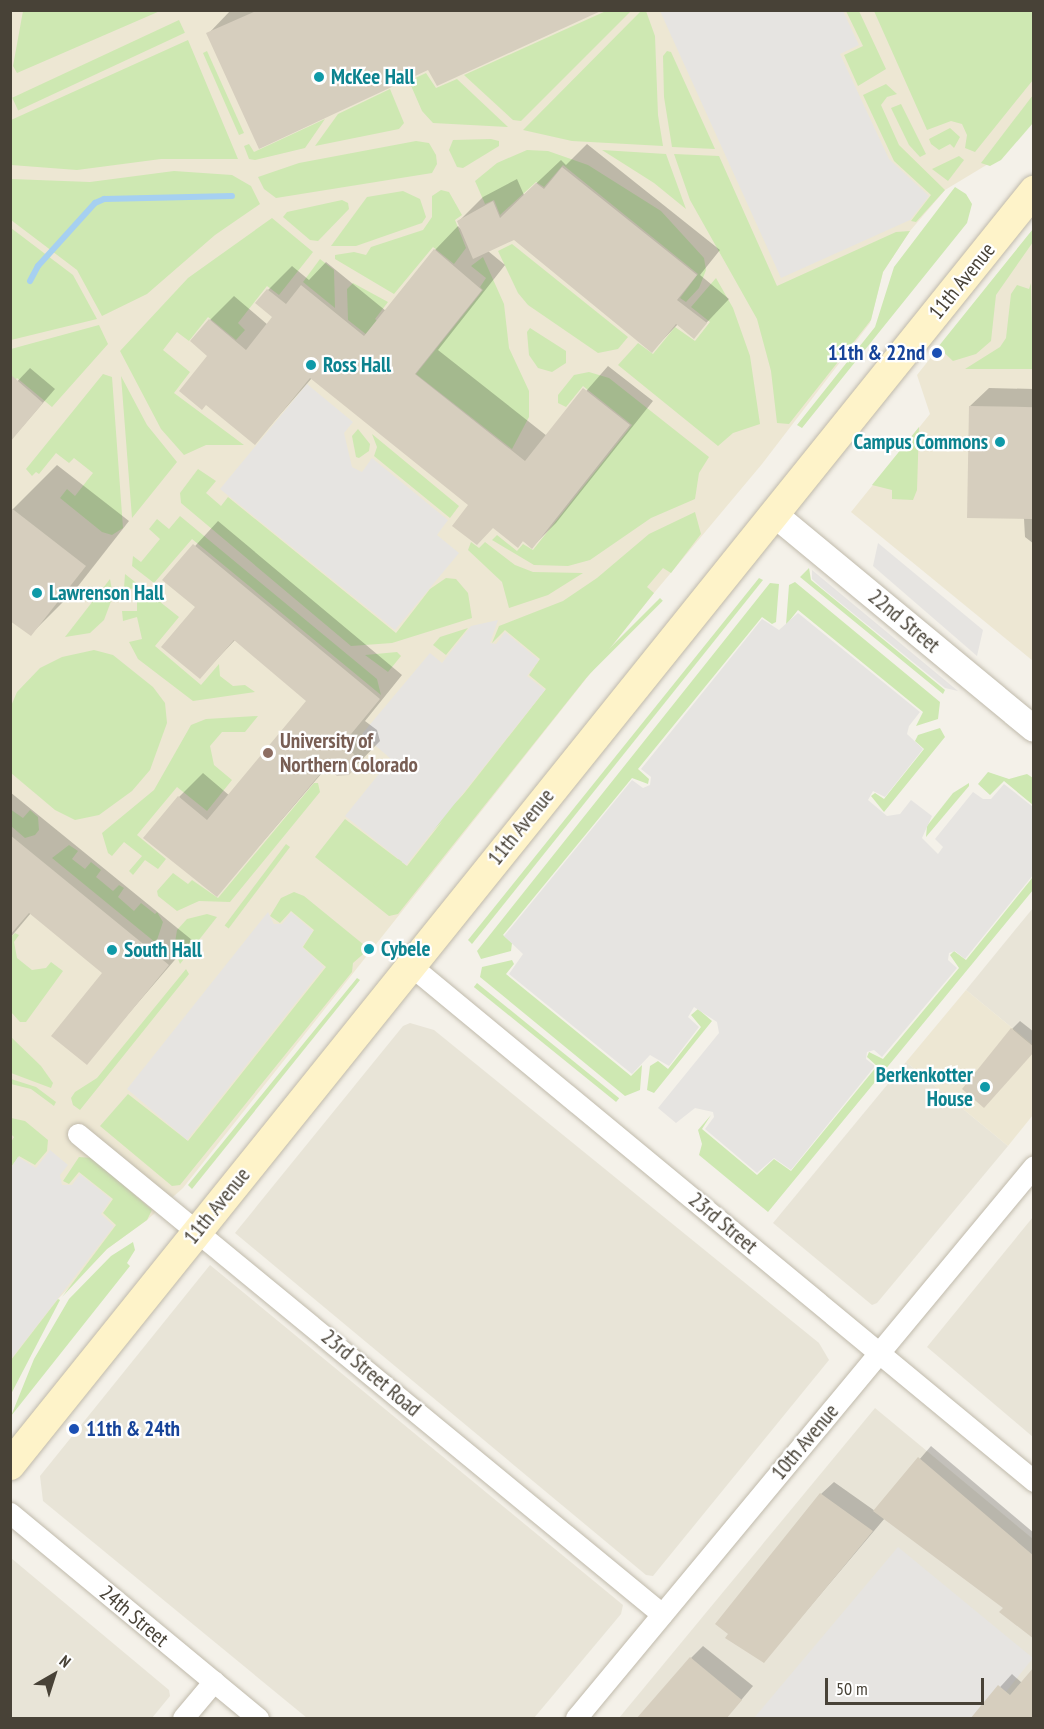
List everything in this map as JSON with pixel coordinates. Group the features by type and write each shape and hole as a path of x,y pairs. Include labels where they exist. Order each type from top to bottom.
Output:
{"main road":[{"name":"11th Avenue","path":"10,1464 1034,191"}],"street":[{"name":"22nd Street","path":"774,513 1034,729"},
{"name":"23rd Street","path":"410,966 1034,1482"},
{"name":"23rd Street Road","path":"78,1134 198,1230 662,1614"},
{"name":"10th Avenue","path":"576,1719 1034,1166"},
{"name":"24th Street","path":"10,1513 258,1719"},
{"path":"183,1719 213,1681"}],"shaded area":[{"name":"University of Northern Colorado","path":"11,11 1033,11 1033,118 998,158 945,190 910,231 883,272 870,323 762,464 654,593 183,1188 147,1220 107,1249 58,1299 11,1394"},
{"path":"660,11 843,11 859,45 840,54 889,159 929,196 910,220 781,278"},
{"path":"1033,229 1033,661 851,512 930,414 917,375"},
{"path":"307,384 353,422 344,433 352,467 362,472 372,458 448,520 437,535 459,553 395,630 220,489"},
{"path":"878,543 983,630 977,656 873,566"},
{"path":"812,570 958,691 945,688 822,588 812,579"},
{"path":"798,613 920,712 909,726 907,734 923,749 885,797 873,791 868,800 887,816 900,814 911,800 932,816 922,838 938,854 943,847 935,839 973,792 983,799 991,799 1004,784 1033,807 1033,875 965,959 955,951 949,953 948,960 957,968 882,1057 874,1050 867,1052 866,1059 875,1066 791,1170 774,1158 757,1173 705,1129 714,1117 713,1112 695,1108 676,1123 658,1108 719,1033 717,1022 694,1007 688,1017 699,1027 669,1066 650,1055 632,1074 509,974 523,954 504,936 632,780 643,788 650,785 651,777 641,769 762,619 779,630"},
{"path":"498,620 490,643 496,644 505,632 539,660 527,676 545,690 406,865 345,816 391,759 362,734 430,653 442,663 471,626"},
{"path":"1033,908 1034,1045 966,990"},
{"path":"268,912 274,924 282,924 291,912 313,931 302,947 324,967 187,1140 127,1089"},
{"path":"966,990 1033,1045 1033,1115 1008,1146 906,1062"},
{"path":"410,1023 434,1030 819,1343 829,1360 653,1576 646,1575 235,1233 403,1026"},
{"path":"906,1062 1008,1146 877,1303 872,1305 773,1223"},
{"path":"50,1150 68,1165 60,1175 62,1185 72,1185 80,1174 111,1199 101,1214 114,1226 11,1359 11,1168 18,1157 36,1168"},
{"path":"1033,1217 1033,1437 927,1347"},
{"path":"210,1265 623,1605 621,1614 534,1718 307,1718 43,1501 40,1476"},
{"path":"875,1408 1033,1539 1033,1718 619,1718"},
{"path":"898,1547 1033,1658 985,1718 754,1718"},
{"path":"11,1558 169,1690 170,1696 152,1718 11,1718"}],"green space":[{"path":"23,10 160,11 17,73 13,66"},
{"path":"606,11 631,11 521,121 513,120 464,75"},
{"path":"641,11 646,11 655,36 658,115 663,146 572,141 523,130"},
{"path":"846,11 859,11 886,69 858,86 844,55 863,46"},
{"path":"874,11 1033,11 1033,80 975,152 965,148 967,135 962,124 951,121 927,130"},
{"path":"179,20 185,33 18,110 12,98"},
{"path":"188,40 238,159 161,159 77,170 11,165 11,120"},
{"path":"207,51 244,133 239,135 203,53"},
{"path":"667,51 671,52 715,149 672,147 664,97 663,56"},
{"path":"426,73 436,88 457,79 508,127 433,123 422,111 409,81"},
{"path":"886,84 897,94 887,97 881,105 899,145 945,190 916,222 911,221 931,195 894,161 863,95"},
{"path":"390,89 404,123 399,129 315,146 338,114"},
{"path":"1033,95 1033,123 1001,160 990,166 981,163"},
{"path":"901,104 926,154 920,157 909,145 891,108"},
{"path":"325,119 305,148 255,160 249,159 244,146 249,144 254,152"},
{"path":"950,128 960,137 954,148 950,144 939,150 931,144 929,139"},
{"path":"491,139 499,141 499,146 463,168 457,167 449,150 453,140"},
{"path":"416,141 429,143 436,155 437,164 432,173 276,198 264,189 258,177 299,163"},
{"path":"527,150 548,151 588,165 661,211 704,258 706,270 699,288 686,302 680,298 698,274 563,165 544,187 536,182 500,215 494,200 485,204 475,181 497,163"},
{"path":"602,150 666,154 686,209 654,183"},
{"path":"674,154 719,156 777,286 896,232 910,231 883,272 871,320 789,424 777,423 771,371 757,319 690,200"},
{"path":"959,156 964,160 948,181 932,169"},
{"path":"174,171 232,175 251,186 260,204 215,235 147,294 102,316 77,270 11,220 11,179 90,182"},
{"path":"955,187 966,194 972,204 967,223 802,428 797,425 875,327 894,267"},
{"path":"441,190 449,192 462,215 455,220 466,248 454,264 433,247 394,294 335,259 335,255 354,252 366,255 371,247 423,230 432,217 432,196"},
{"path":"403,191 420,199 426,217 422,223 356,246 331,246 367,197"},
{"path":"342,200 348,203 349,209 318,241 310,240 283,217 287,212"},
{"path":"272,218 313,252 279,295 267,286 238,323 245,330 236,340 208,317 189,341 177,332 163,350 190,372 174,393 244,445 206,445 184,455 161,429 120,351 188,278"},
{"path":"11,228 73,275 97,319 11,340"},
{"path":"1033,229 1033,242 996,295 991,341 976,354 953,361 938,347"},
{"path":"512,244 628,337 618,349 598,353 528,305 518,293 498,251"},
{"path":"483,257 504,304 509,348 529,391 529,417 512,449 416,374 483,290 480,287 486,278 471,266"},
{"path":"320,259 334,270 335,308 303,282"},
{"path":"716,278 733,308 750,356 760,424 733,433 718,446 618,365 638,343 653,354 675,327 695,341 710,322 691,307"},
{"path":"353,283 388,302 375,319 396,337 386,350 348,320 347,289"},
{"path":"1031,283 1033,369 965,369 1000,347 1006,338 1011,294 1017,285 1029,289"},
{"path":"99,325 108,344 52,407 17,378 11,385 11,349"},
{"path":"530,328 566,351 566,363 552,372 538,368 529,355 527,332"},
{"path":"589,372 609,378 709,457 699,473 695,499 651,518 590,560 568,566 534,565 492,540 497,535 517,551 523,544 533,550 632,425 583,386 566,407 558,403 558,395 574,375"},
{"path":"103,374 112,377 123,528 112,535 102,532 60,498 67,489 75,496 93,473 74,458 69,463 56,453 39,474 36,472 32,476 26,469"},
{"path":"121,376 147,425 177,462 132,518"},
{"path":"919,427 917,490 913,500 892,499 892,490 872,485"},
{"path":"358,429 370,444 369,451 359,458 356,457 352,436"},
{"path":"372,434 459,506 450,518 374,456 377,447"},
{"path":"198,469 216,481 206,493 221,506 228,497 396,633 430,589 446,578 456,579 468,593 472,618 392,643 351,646 181,503 180,493"},
{"path":"695,512 701,534 671,573 663,568 647,587 654,593 398,914 389,916 315,857 345,819 407,866 546,689 529,675 540,659 505,630 492,643 499,626 563,601 597,578 649,534"},
{"path":"180,516 377,679 381,695 192,539 154,583 132,566 133,556 141,562 160,539 149,529 157,519 169,529"},
{"path":"471,542 479,548 485,542 515,565 533,572 583,573 548,595 509,608 502,582 468,550"},
{"path":"809,568 811,580 945,690 943,694 800,577"},
{"path":"125,574 179,617 155,646 201,685 219,664 220,676 233,686 245,685 255,692 193,701 138,659 129,642 142,639 137,617 123,621 122,611 137,611 137,589 124,588"},
{"path":"759,578 763,580 472,944 468,940"},
{"path":"110,579 113,596 104,620 90,633 65,637"},
{"path":"795,582 940,702 938,719 916,726 923,712 798,610 786,625 789,585"},
{"path":"770,583 779,584 776,622 772,624 762,617 638,769 649,779 648,784 632,778 503,935 512,943 511,951 481,959 477,951"},
{"path":"660,598 663,601 376,888 373,885"},
{"path":"468,628 446,655 433,645 440,637"},
{"path":"94,650 113,655 153,687 165,703 167,723 150,770 132,791 99,815 75,820 55,810 11,773 11,706 17,692 40,668 62,657"},
{"path":"397,652 401,656 388,672 365,655"},
{"path":"258,716 245,732 222,732 210,746 214,765 232,780 207,811 177,787 137,835 166,859 158,869 145,860 133,875 129,871 142,856 124,842 112,856 108,853 102,833 154,790 191,725 206,719"},
{"path":"940,728 945,737 884,812 871,796 875,793 884,799 924,749 915,741 918,735"},
{"path":"988,772 1009,779 1027,774 1033,778 1033,805 1004,781 990,795 978,784"},
{"path":"314,783 318,783 320,792 230,902 199,901 177,911 158,896 157,891 173,873 188,884 192,880 218,898"},
{"path":"969,783 969,786 926,837 927,826 953,793"},
{"path":"10,809 23,818 30,810 38,817 39,830 35,835 25,838 11,826"},
{"path":"286,844 290,847 229,928 225,925"},
{"path":"69,845 78,851 72,859 85,869 91,862 101,870 96,877 113,891 119,885 124,888 118,897 134,911 141,903 155,914 157,912 163,922 156,943 52,858"},
{"path":"1033,877 1033,890 768,1212 699,1155 702,1144 698,1130 711,1115 702,1129 757,1175 774,1159 791,1171 877,1066 867,1057 869,1052 883,1059 959,968 950,955 954,951 966,960"},
{"path":"294,892 304,896 369,949 353,963 352,972 180,1185 172,1186 100,1126 128,1094 188,1141 326,967 303,947 314,930 291,911 280,923 270,916 281,898"},
{"path":"207,914 217,917 180,964 174,949 177,930 187,919"},
{"path":"15,933 19,935 14,942 17,958 32,970 46,968 51,962 63,971 26,1022 20,1022 11,1012 11,937"},
{"path":"512,960 514,964 506,974 631,1076 642,1065 640,1090 625,1096 480,977 482,967"},
{"path":"186,969 189,974 80,1110 73,1105 71,1098 75,1092 97,1078"},
{"path":"357,978 360,980 192,1189 188,1185"},
{"path":"477,983 619,1098 616,1102 474,987"},
{"path":"698,1009 712,1021 654,1093 647,1090 650,1066 658,1061 668,1069 701,1027 691,1015"},
{"path":"11,1037 41,1066 53,1083 51,1088 11,1073"},
{"path":"11,1079 36,1087 56,1102 54,1106 31,1089 11,1084"},
{"path":"11,1118 25,1121 48,1140 47,1151 35,1165 19,1156 11,1167 11,1142 14,1137 11,1134"},
{"path":"79,1157 92,1158 152,1210 147,1220 107,1249 62,1297 116,1225 103,1213 113,1199 79,1172 69,1184 63,1181"},
{"path":"133,1242 135,1250 127,1263 130,1266 11,1416 34,1359 69,1299 111,1256"},
{"path":"58,1299 60,1300 11,1394 11,1360"}],"building":[{"name":"McKee Hall","path":"258,10 603,10 437,86 428,70 259,149 206,33"},
{"path":"562,167 697,275 677,300 707,323 694,339 676,324 652,353 514,240 473,259 457,221 493,201 500,218 536,183 544,189"},
{"name":"Ross Hall","path":"434,249 482,290 415,374 525,461 583,388 630,425 532,549 523,541 518,548 493,528 477,545 452,526 468,505 310,378 255,445 206,405 202,410 179,391 207,356 190,341 209,319 246,350 272,317 255,303 267,289 286,304 301,285 364,336"},
{"path":"10,374 43,403 10,442"},
{"name":"Campus Commons","path":"969,406 1034,407 1032,519 967,518"},
{"name":"Lawrenson Hall","path":"10,507 86,566 31,636 10,621"},
{"path":"193,544 380,699 342,745 354,754 357,766 349,775 337,776 326,767 217,897 143,838 178,796 207,820 306,701 234,640 200,679 161,647 195,607 162,580"},
{"name":"South Hall","path":"10,835 169,965 87,1065 51,1036 102,973 29,913 10,935"},
{"path":"1011,1028 1034,1047 1034,1052 984,1108 962,1089"},
{"path":"918,1457 1034,1556 1034,1639 999,1612 1003,1608 873,1511"},
{"path":"820,1493 873,1531 764,1663 725,1638 728,1634 715,1624"},
{"path":"690,1657 742,1700 726,1719 636,1719"},
{"path":"1034,1667 1034,1719 970,1719 998,1685 1010,1695"}],"waterway":[{"path":"30,281 38,266 95,203 104,199 232,196"}],"place":[{"name":"McKee Hall","path":"319,77"},
{"name":"11th & 22nd","path":"937,353"},
{"name":"Ross Hall","path":"311,365"},
{"name":"Campus Commons","path":"1000,442"},
{"name":"Lawrenson Hall","path":"37,593"},
{"name":"University of Northern Colorado","path":"268,753"},
{"name":"Cybele","path":"369,949"},
{"name":"South Hall","path":"112,950"},
{"name":"Berkenkotter House","path":"985,1087"},
{"name":"11th & 24th","path":"74,1429"}]}
